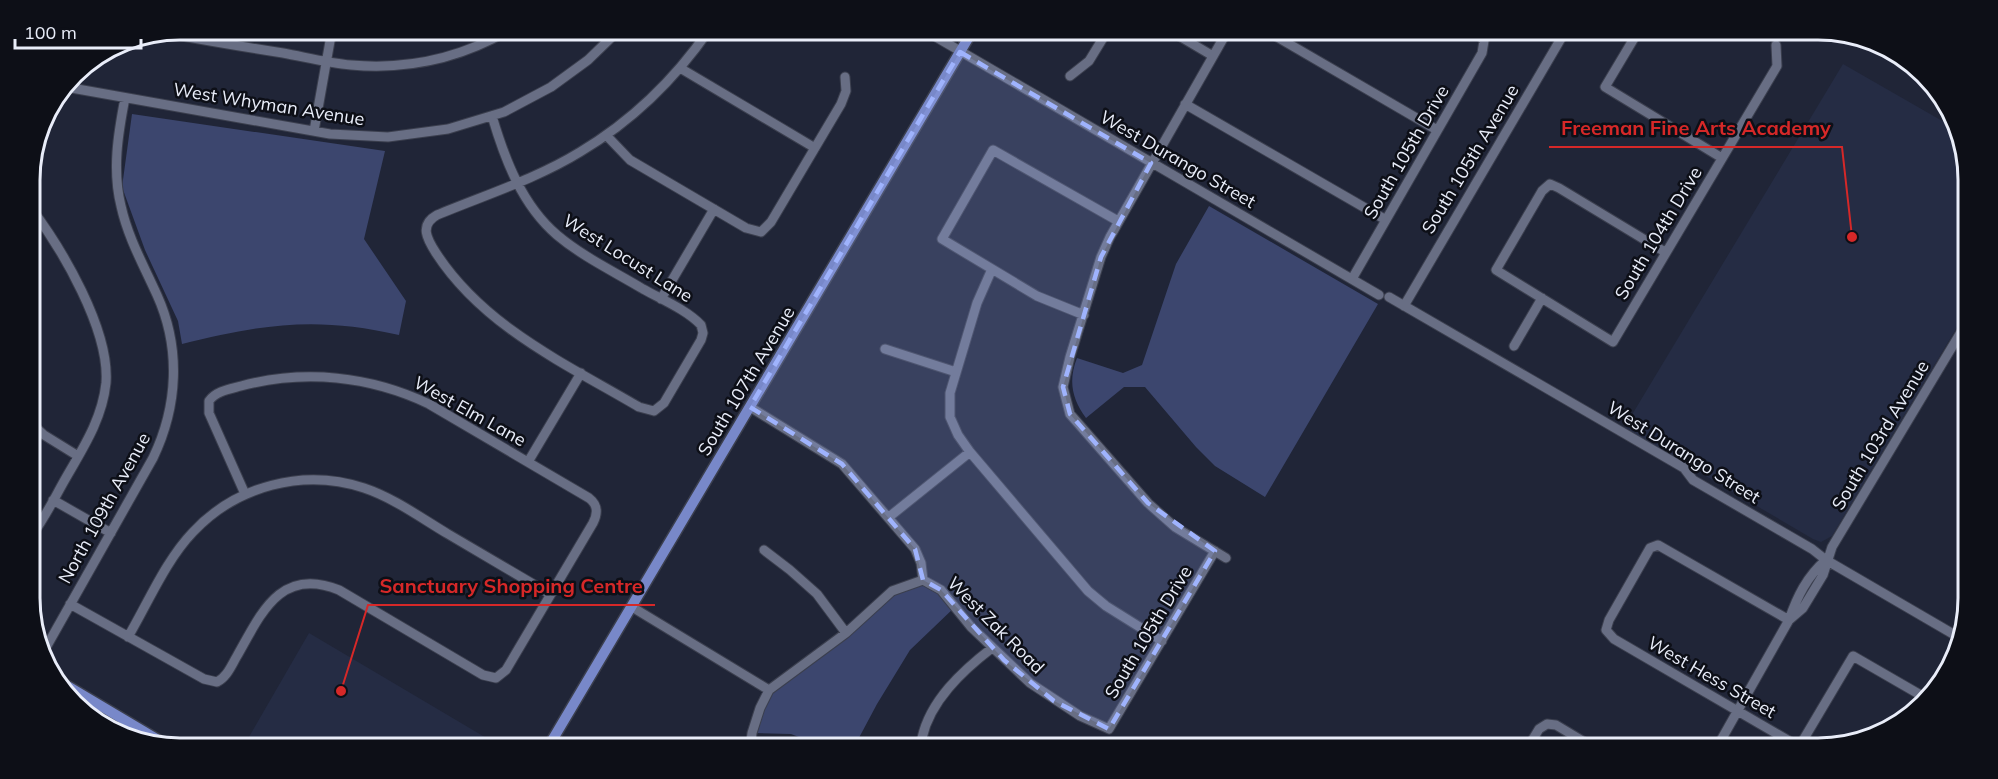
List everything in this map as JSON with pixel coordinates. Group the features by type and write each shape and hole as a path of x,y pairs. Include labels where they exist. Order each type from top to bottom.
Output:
{"main road":[{"name":"South 107th Avenue","path":"554,738 967,41"},
{"path":"74,690 150,735"}],"street":[{"path":"1070,76 1089,61 1102,40"},
{"path":"1187,40 1213,56"},
{"path":"1222,40 1118,221 1101,257 1063,387 1070,414 1148,503 1175,527 1226,558"},
{"path":"1282,40 1437,130"},
{"name":"South 105th Drive","path":"1352,279 1482,53 1483,40"},
{"name":"South 105th Avenue","path":"1404,306 1560,40"},
{"path":"1634,40 1605,87 1722,158"},
{"path":"211,41 326,61 375,66 413,64 464,51 486,41"},
{"path":"314,131 330,41"},
{"name":"West Whyman Avenue","path":"74,89 314,131 387,137 448,129 492,116 551,87 588,60 608,41"},
{"path":"528,462 581,373 516,334 477,303 454,278 426,237 428,224 437,215 562,162 606,135 648,102 680,68 701,41"},
{"name":"West Durango Street","path":"941,41 1684,468 1693,480 1953,634"},
{"name":"South 104th Drive","path":"1542,298 1613,342 1777,66 1776,45"},
{"path":"680,68 815,148"},
{"path":"606,135 630,160 746,228 760,232 771,222 841,105 846,91 845,77"},
{"name":"North 109th Avenue","path":"48,644 159,447 170,412 174,376 172,346 164,311 131,238 120,204 116,157 125,98"},
{"path":"1185,104 1386,220"},
{"name":"West Locust Lane","path":"492,116 517,183 536,214 559,237 695,319 703,329 701,340 664,403 654,411 639,407 581,373"},
{"path":"1084,315 1048,302 942,239 993,150 1118,221"},
{"path":"1514,346 1542,298 1496,270 1542,191 1550,184 1665,252"},
{"path":"661,299 714,209"},
{"path":"40,521 98,419 106,380 104,349 94,319 63,256 41,223"},
{"path":"992,269 977,303 949,401 950,417 958,435 1088,591 1106,606 1162,641"},
{"name":"South 103rd Avenue","path":"1722,738 1789,620 1795,602 1814,570 1826,560 1958,337"},
{"path":"885,350 956,372"},
{"name":"West Elm Lane","path":"245,494 208,413 209,401 214,395 279,379 319,376 394,389 429,404 596,504 593,523 550,594"},
{"name":"West Zak Road","path":"750,407 842,464 915,549 921,563 923,580 941,590 992,648 1030,683 1080,716 1109,729"},
{"path":"40,432 78,456"},
{"path":"889,517 970,452"},
{"path":"70,604 128,637 204,679 218,682 227,674 261,613 272,598 286,589 311,583 339,590 483,675 496,678 506,670 550,594 394,502 364,488 333,481 308,480 274,484 245,494 220,509 185,541 128,637"},
{"path":"53,500 111,534"},
{"name":"West Hess Street","path":"1784,738 1614,639 1606,630 1609,620 1650,549 1658,545 1789,620"},
{"path":"764,550 817,594 846,633"},
{"name":"South 105th Drive","path":"1109,729 1215,551"},
{"path":"751,738 760,708 769,690 846,633 892,591 923,580"},
{"path":"632,607 769,690"},
{"path":"922,738 925,724 957,678 992,648"},
{"path":"1807,738 1853,656 1920,695"},
{"path":"1534,738 1539,729 1547,723 1577,738"}],"highlighted area":[{"path":"960,52 1151,163 1101,257 1063,387 1070,414 1148,503 1215,551 1109,729 1054,701 1004,660 941,590 923,580 915,549 842,464 750,407"}],"shaded area":[{"path":"1843,64 1945,122 1955,153 1958,180 1958,326 1832,536 1821,542 1813,539 1624,428"},
{"path":"132,114 385,151 364,239 406,301 399,335 341,326 290,325 238,331 182,344 178,321 145,250 122,187"},
{"path":"1209,206 1378,304 1265,497 1215,466 1145,387 1124,387 1086,418 1077,404 1073,390 1074,366 1077,358 1123,373 1142,365 1176,264"},
{"path":"923,580 956,606 910,650 859,738 801,738 791,734 752,733 769,690 892,591"},
{"path":"309,633 486,738 248,738"}],"place":[{"name":"Freeman Fine Arts Academy","path":"1852,237"},
{"name":"Sanctuary Shopping Centre","path":"341,691"}]}
